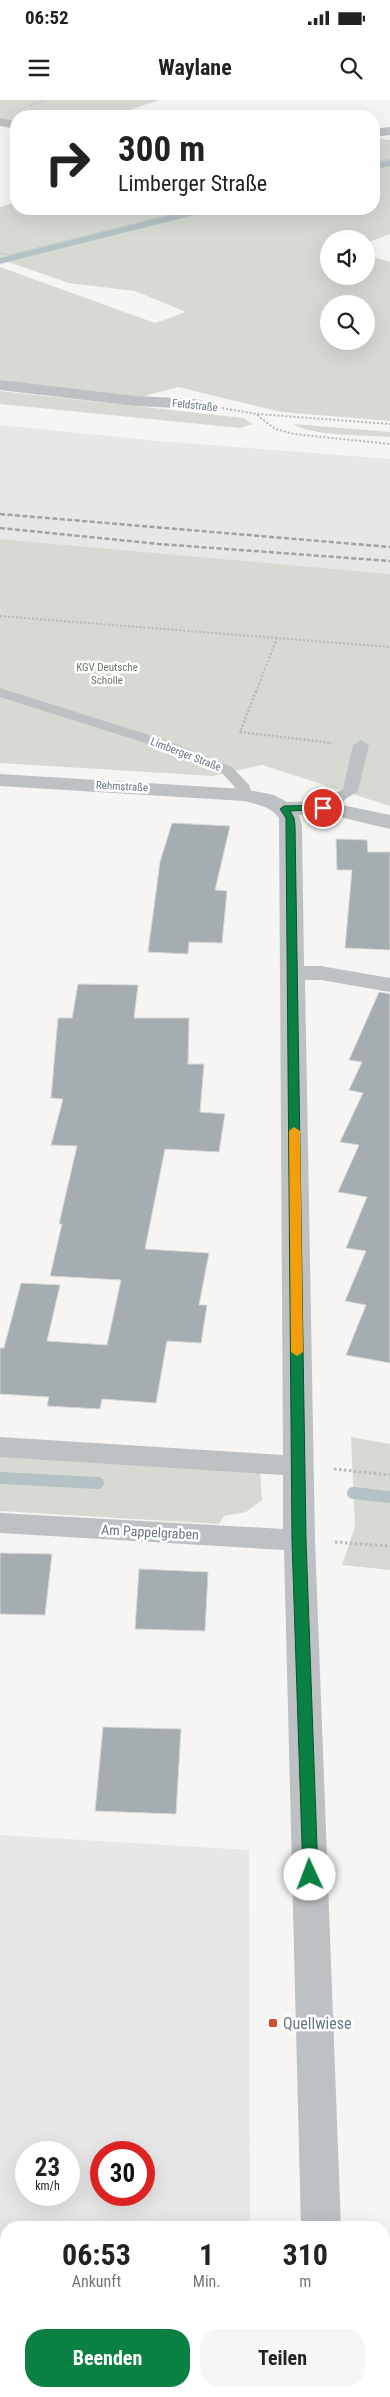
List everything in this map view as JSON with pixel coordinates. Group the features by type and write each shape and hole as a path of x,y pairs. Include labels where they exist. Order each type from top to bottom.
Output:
{"street":[{"name":"Feldstraße","path":"0,385 135,401 197,404"},
{"name":"Rehmstraße","path":"0,780 244,795"},
{"path":"244,795 266,800 284,809 323,808 390,822"},
{"path":"284,809 290,818 291,826 299,1540 321,2221"},
{"path":"292,973 321,973 390,985"},
{"path":"0,1447 298,1466"},
{"name":"Am Pappelgraben","path":"0,1523 299,1540"}],"lane":[{"name":"Limberger Straße","path":"0,692 163,744 227,770 241,785 244,795"},
{"path":"323,808 350,791 361,745"}],"path":[{"path":"0,253 9,255 168,215"},
{"name":"Feldstraße","path":"197,404 257,414 390,424"},
{"path":"257,414 275,429 294,434 390,444"},
{"path":"0,616 390,647"},
{"path":"277,638 240,732 310,742 361,745"},
{"path":"298,1466 390,1475"},
{"path":"299,1540 390,1546"}],"shaded area":[{"path":"0,425 158,441 390,459 390,574 0,539"},
{"path":"0,1835 249,1850 250,2221 0,2221"}],"green space":[{"path":"0,100 159,100 130,110 10,110 10,122 0,120"},
{"path":"380,139 390,140 390,234 375,240 375,230 320,230 320,285 375,285 375,258 390,262 390,421 281,412 178,387 137,398 0,382 0,267 155,323 186,312 135,291 69,283 0,259 0,207 10,204 10,215 380,215"},
{"path":"0,391 243,418 253,424 240,428 0,404"},
{"path":"293,424 390,432 390,437 325,433 301,428"},
{"name":"KGV Deutsche Scholle","path":"0,539 390,574 390,806 262,765 213,776 0,763"},
{"path":"351,1437 390,1444 390,1570 342,1565 355,1527"},
{"path":"0,1456 260,1470 262,1500 246,1512 224,1516 219,1524 0,1511"}],"building":[{"path":"172,823 230,826 215,890 227,891 222,943 189,942 188,954 148,952 160,862"},
{"path":"336,839 367,840 368,852 390,852 390,950 345,948 352,870 337,870"},
{"path":"78,984 138,985 134,1018 189,1018 188,1064 204,1064 200,1112 225,1114 219,1152 165,1149 145,1249 209,1253 199,1305 207,1305 201,1343 167,1341 156,1403 102,1399 100,1409 47,1406 49,1397 0,1394 0,1348 4,1348 21,1283 60,1285 47,1341 107,1345 121,1280 50,1276 62,1224 59,1224 77,1146 51,1145 63,1099 51,1098 58,1018 72,1018"},
{"path":"379,992 390,994 390,1363 346,1355 366,1305 345,1301 366,1251 346,1248 367,1197 338,1192 359,1145 340,1142 363,1093 349,1090 362,1062 349,1060"},
{"path":"0,1553 52,1554 45,1615 0,1614"},
{"path":"139,1569 208,1572 205,1631 135,1629"},
{"path":"103,1727 181,1729 176,1814 95,1811"}],"waterway":[{"path":"380,166 390,163"},
{"path":"0,261 183,215"},
{"path":"0,1478 98,1483"},
{"path":"353,1493 390,1497"}],"railway":[{"path":"0,514 390,547"},
{"path":"0,528 159,544 390,561"}],"slow traffic":[{"path":"294,1131 297,1352"}],"place":[{"name":"Quellwiese","path":"273,2023"}],"route":[{"path":"310,1875 299,1540 291,826 290,818 284,809 323,808"}]}
